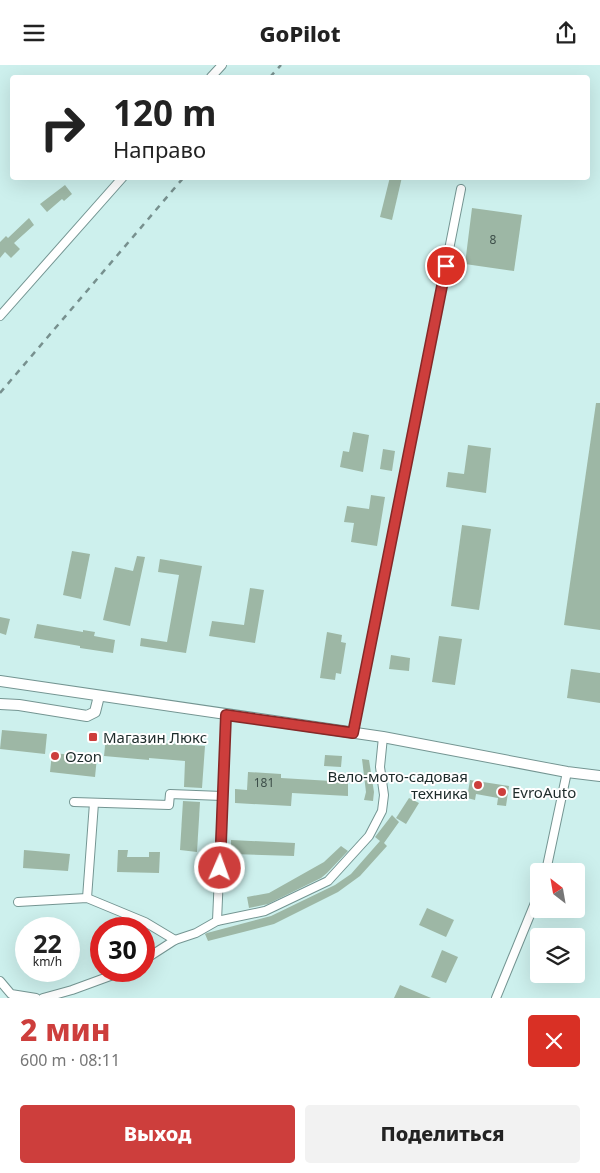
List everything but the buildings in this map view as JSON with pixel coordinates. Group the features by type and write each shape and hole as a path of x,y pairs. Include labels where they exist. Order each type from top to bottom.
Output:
{"main road":[{"path":"0,681 383,737 600,776"},
{"path":"0,704 20,705 87,716 95,712 99,696"}],"street":[{"path":"213,75 222,65"},
{"path":"0,316 120,180"},
{"path":"353,733 461,189"},
{"path":"217,921 226,715"},
{"path":"155,953 175,939 196,933 217,921 265,911 328,881 369,836 382,811 384,795 380,767 383,737"},
{"path":"548,863 567,771"},
{"path":"74,802 169,805 170,794 222,797"},
{"path":"88,898 94,803"},
{"path":"18,902 88,898 145,922 175,939"},
{"path":"496,998 530,915"},
{"path":"0,981 11,994 36,998"},
{"path":"42,998 94,982"}],"railway":[{"path":"272,75 281,65"},
{"path":"0,393 181,180"}],"place":[{"name":"Магазин Люкс","path":"93,737"},
{"name":"Ozon","path":"55,756"},
{"name":"Вело-мото-садовая техника","path":"478,785"},
{"name":"EvroAuto","path":"502,792"}],"route":[{"path":"220,868 226,715 353,733 446,266"}]}
